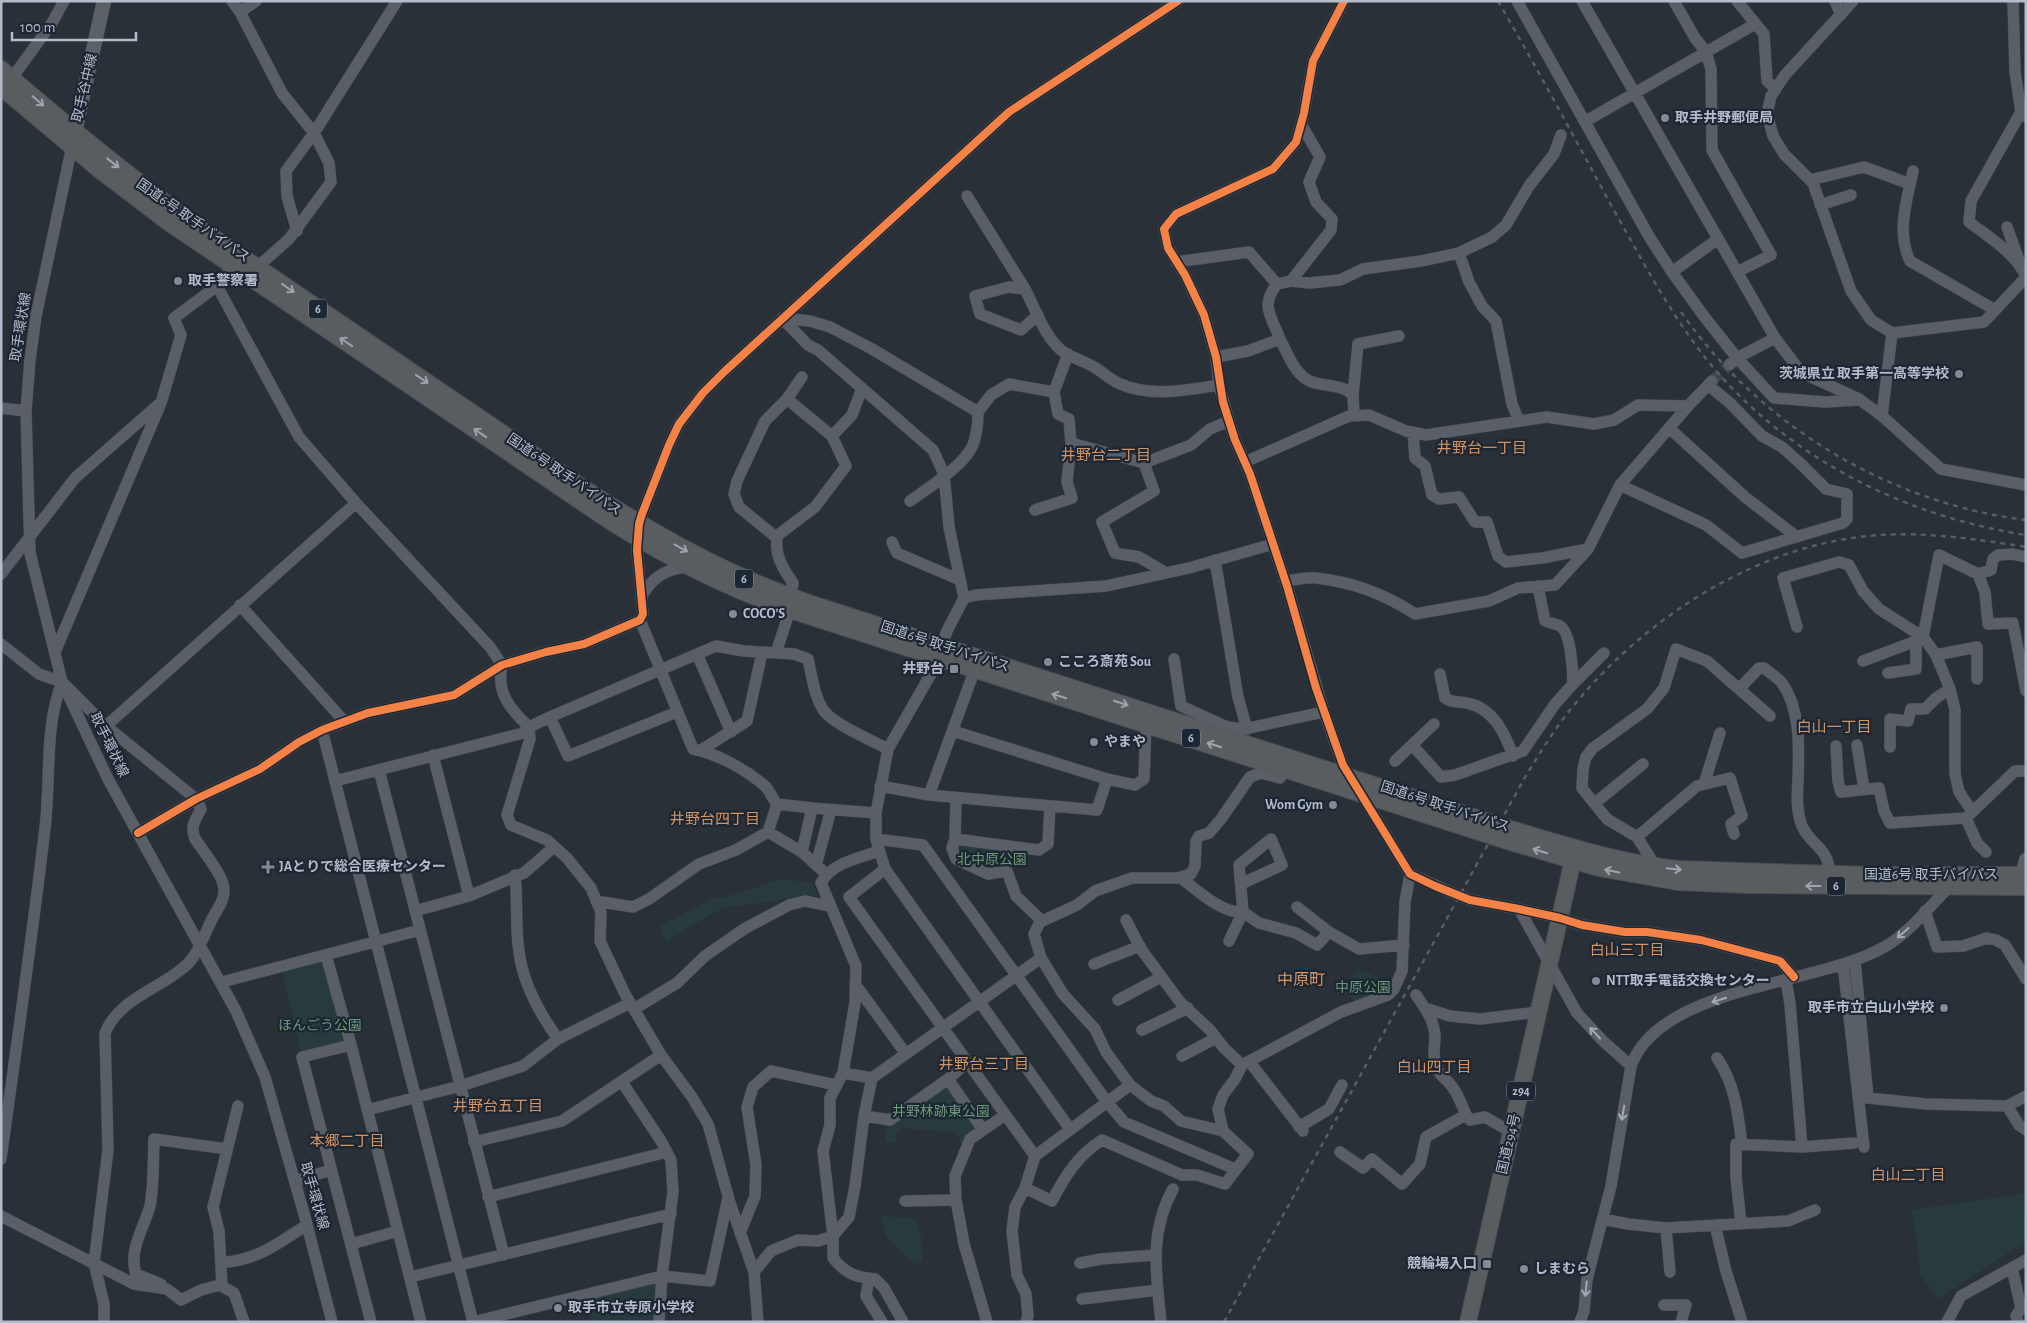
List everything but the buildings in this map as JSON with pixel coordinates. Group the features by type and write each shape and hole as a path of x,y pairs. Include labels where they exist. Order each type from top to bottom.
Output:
{"highway":[{"name":"国道6号 取手バイパス","path":"4,82 168,222 234,266 253,271"},
{"name":"国道6号 取手バイパス","path":"73,139 145,188 253,271 638,531 688,567 755,597 790,603 939,652 1226,731 1483,826 1653,878 1715,885 1950,886 2024,877"},
{"name":"国道6号 取手バイパス","path":"638,531 772,591 790,603"},
{"name":"国道6号 取手バイパス","path":"939,652 976,669 1146,724 1360,792 1483,826"},
{"name":"国道6号 取手バイパス","path":"1574,855 1652,866 1716,872 2024,877"},
{"name":"国道294号","path":"1468,1322 1574,855"}],"main road":[{"name":"取手谷中線","path":"73,139 104,1"}],"street":[{"path":"4,82 52,23 64,1"},
{"path":"232,1 240,12 282,93 314,134 330,163 331,182 297,231 253,271"},
{"path":"240,12 256,1"},
{"path":"297,231 287,196 286,171 314,134 397,1"},
{"path":"138,833 196,799 260,769 299,742 322,730 368,713 454,695 502,665 546,652 584,644 640,620 643,614 638,531 669,445 690,409 724,372 782,318 1009,112 1178,1"},
{"path":"1344,1 1313,61 1296,142 1273,169 1176,214 1164,229 1168,248 1204,315 1216,357 1219,385 1229,421 1273,544 1324,712 1343,766 1410,874 1450,892 1470,900 1519,908 1582,925 1625,932 1647,932 1702,940 1780,961 1790,978 1790,1004 1802,1146"},
{"path":"1582,1 1775,338 1797,367 1809,376 1859,399 1882,416 1941,469 2026,485"},
{"path":"1674,1 1695,38 1706,52 1711,69 1712,150 1771,255 1737,272"},
{"path":"1737,1 1764,34 1768,81 1776,89"},
{"path":"1835,1 1841,15"},
{"path":"1853,1 1785,75 1771,96 1767,113 1773,136 1784,154 1813,183 1851,291 1871,320 1892,333 1984,322 2026,277 2007,227"},
{"path":"2013,1 2015,72 2023,114 1971,201 1969,222 1994,239 2020,265"},
{"path":"1518,2 1650,238 1733,362 1774,398 1825,402 1859,399"},
{"path":"1586,121 1756,24"},
{"path":"1291,281 1330,230 1332,219 1316,202 1309,182 1320,157 1301,124"},
{"path":"1353,395 1346,388 1311,382 1298,372 1280,339 1266,304 1270,292 1277,284 1291,281 1308,283 1340,280 1363,269 1421,261 1459,253 1492,238 1506,225 1529,186 1554,154 1561,135"},
{"name":"取手環状線","path":"73,139 36,316 26,411 28,539 30,554 62,682 108,779 222,982 265,1076 307,1224 332,1322"},
{"path":"1810,180 1864,167 1910,184"},
{"path":"1913,171 1902,222 1906,253 1910,261 1995,310"},
{"path":"1820,205 1851,195"},
{"path":"967,196 1025,289 1045,331 1063,352 1094,367 1117,383 1141,391 1163,392 1219,385"},
{"path":"1672,272 1718,239"},
{"path":"1176,262 1249,252 1277,284"},
{"path":"1459,253 1469,282 1482,306 1496,321 1512,404 1519,421"},
{"path":"55,652 161,403 181,335 174,318 217,286 234,266"},
{"path":"217,286 299,437 356,503 490,647 502,665 500,681 502,692 517,716 529,727 530,739 507,816 511,825 547,840 567,858 591,888 601,912 600,941 632,1006 660,1055 692,1096 708,1124 728,1196 754,1272 758,1322"},
{"path":"1025,289 1009,287 975,296 980,314 1021,330 1038,314"},
{"path":"782,318 808,346 818,350 932,450 944,477 949,527 964,598 939,652 932,672 888,749 876,813 876,839 885,869 981,1001 1070,1129"},
{"path":"782,318 830,327 872,349 978,412"},
{"path":"1882,416 1892,333"},
{"path":"1354,415 1353,395 1358,344 1399,336"},
{"path":"1733,362 1775,338"},
{"path":"1216,357 1248,351 1280,339"},
{"path":"1035,510 1072,498 1067,482 1071,443 1069,419 1058,414 1054,392 1068,354"},
{"path":"777,538 739,507 734,494 737,482 764,421 787,399 802,377"},
{"path":"1285,581 1315,578 1366,588 1393,600 1415,614 1489,600 1518,588 1555,586 1588,549 1620,485 1710,383 1762,436 1782,447 1826,490 1847,494 1847,519 1843,523 1742,552 1706,525 1620,485"},
{"path":"910,501 944,477 972,447 978,425 978,412 991,395 1009,384 1054,392"},
{"path":"832,436 852,415 862,388"},
{"path":"776,653 790,603 793,583 781,566 776,542 778,535 815,507 846,466 832,436 787,399"},
{"path":"1,574 74,478 161,403"},
{"path":"1245,462 1354,415 1369,415 1406,432 1426,435 1547,417 1594,424 1614,420 1638,405 1688,406"},
{"path":"1,408 26,411"},
{"path":"1071,443 1144,463 1191,445 1210,429 1229,421"},
{"path":"1669,428 1745,496 1797,537"},
{"path":"1413,433 1415,458 1425,466 1432,496 1439,498 1459,497 1475,522 1487,522 1498,556 1506,562 1542,558 1588,549"},
{"path":"1144,463 1154,492 1102,522 1114,553 1139,557 1166,573"},
{"path":"106,726 356,503"},
{"path":"892,542 897,553 960,580"},
{"path":"964,598 976,595 1097,587 1166,573 1273,544"},
{"path":"1978,574 1991,570 1993,559 1998,555 2012,554 2026,557"},
{"path":"1888,673 1916,669 1920,639 1939,555 1978,574 1985,592 1988,624 2012,623 2026,692"},
{"path":"1214,560 1238,697 1248,729"},
{"path":"1796,627 1783,578 1839,562 1849,565 1863,591 1879,609 1920,639 1936,655 1950,689 1955,710 1955,774 1959,792 1969,815 1977,842 1986,852"},
{"path":"642,596 650,583 660,574 674,568 688,567"},
{"path":"1538,586 1545,621 1563,628 1567,639 1573,672 1573,684"},
{"path":"240,605 344,721"},
{"path":"596,901 633,907 699,864 736,850 768,832 777,804 767,788 742,771 708,752 693,749 640,620"},
{"path":"1863,660 1920,639"},
{"path":"1,644 39,674 62,682 106,726 196,799 201,809 194,821 192,831 223,882 224,892 222,901 194,956 184,968 124,1007 110,1022 105,1033 108,1150 94,1263 104,1304 104,1322"},
{"path":"335,781 522,733 529,727 550,717 716,646 762,653 794,654 808,659 814,689 824,711 844,726 888,749"},
{"path":"1936,655 1978,647 1977,679"},
{"path":"1652,866 1651,859 1637,837 1607,818 1582,788 1582,769 1586,758 1593,748 1647,709 1664,688 1676,649 1707,660 1770,716"},
{"path":"701,750 747,721 762,653"},
{"path":"1412,745 1441,777 1455,775 1513,756 1522,751 1555,704 1604,653"},
{"path":"697,654 731,732"},
{"path":"1174,659 1181,706 1226,731 1248,729 1324,712"},
{"path":"1739,689 1759,668 1764,668 1780,681 1790,696 1797,728 1799,756 1798,792 1802,825 1825,854 1830,864 1830,874"},
{"path":"929,796 976,669"},
{"path":"1440,674 1444,698 1450,701 1466,702 1485,710 1495,720 1506,737 1513,756"},
{"path":"1,1159 45,826 51,733 56,698 62,682"},
{"path":"1890,748 1890,719 1908,721 1911,709 1925,709 1936,698 1950,689"},
{"path":"550,717 568,756 677,712"},
{"path":"954,731 1106,779 1135,785 1144,779 1146,724"},
{"path":"1395,761 1434,724"},
{"path":"322,730 457,1266 473,1322 662,1276 710,1281 728,1196"},
{"path":"1704,784 1720,733"},
{"path":"1857,745 1864,789"},
{"path":"1836,746 1838,781 1841,792 1879,788 1884,811 1890,823 1969,815 2016,771 2026,771"},
{"path":"433,755 469,896"},
{"path":"1595,803 1643,764"},
{"path":"1025,1188 1052,1201 1068,1171 1089,1148 1102,1140 1182,1174 1197,1175 1225,1184 1248,1154 1223,1132 1181,1121 1164,1106 1151,1101 1130,1085 1106,1052 1095,1029 1063,994 1041,958 1034,934 1042,921 1077,905 1095,891 1132,878 1181,878 1191,874 1195,866 1196,841 1199,836 1209,833 1250,777 1261,773 1280,778 1286,768"},
{"path":"379,770 504,1255"},
{"path":"1637,837 1697,786 1730,778 1742,816 1731,824 1734,834"},
{"path":"880,786 929,796 1098,810 1106,779"},
{"path":"956,798 955,839 952,848 956,859 988,874 1007,871 1016,896 1042,921"},
{"path":"777,804 876,813"},
{"path":"955,839 1039,850 1048,844 1050,806"},
{"path":"802,852 812,808"},
{"path":"816,865 831,810"},
{"path":"768,832 802,852 826,874"},
{"path":"876,839 923,845 1107,1102 1124,1122 1235,1169"},
{"path":"415,911 469,896 524,873 554,847"},
{"path":"879,851 848,862 826,874 821,883 829,906 856,966 855,1002 843,1073 830,1098 830,1125 823,1151 833,1236 832,1258 842,1269 858,1278 875,1279 884,1288 903,1322"},
{"path":"885,869 849,897 1035,1156"},
{"path":"1223,1132 1218,1109 1222,1095 1246,1063 1341,1012 1388,995 1394,989 1402,971 1405,902 1410,874"},
{"path":"516,876 518,951 523,972 543,1018 558,1039"},
{"path":"1181,878 1233,913 1243,912 1259,922 1296,933 1317,945 1329,932"},
{"path":"1230,940 1243,912 1241,884"},
{"path":"1580,1322 1584,1311 1588,1279 1611,1186 1631,1066 1636,1053 1643,1043 1664,1025 1714,1001 1855,961 1886,946 1903,933 1950,886"},
{"path":"367,1110 460,1086 523,1066 558,1039 677,984 705,956 744,929 766,917 789,905 805,901 829,906"},
{"path":"1297,907 1329,932 1359,949 1404,944"},
{"path":"1519,908 1577,1013 1603,1041 1631,1066"},
{"path":"1925,911 1937,947 1963,946 1987,938 1996,940 2006,945 2026,979"},
{"path":"1126,920 1140,946 1180,1002 1188,1008 1224,1048 1246,1063 1301,1129 1329,1109 1342,1085"},
{"path":"222,982 420,930"},
{"path":"1094,964 1140,946"},
{"path":"326,955 351,1045 421,1322"},
{"path":"754,1272 772,1251 798,1240 818,1241 833,1236 849,1217 864,1116 872,1078 1041,958"},
{"path":"1741,1223 1736,1177 1736,1144 1859,1145 1863,1097 1855,961"},
{"path":"1843,964 1863,1097"},
{"path":"1118,1000 1161,977"},
{"path":"855,984 906,1054"},
{"path":"1416,995 1430,1015 1435,1035 1433,1051 1439,1074 1450,1084 1458,1096 1466,1115 1470,1120 1484,1117 1493,1120 1511,1132"},
{"path":"1142,1030 1188,1008"},
{"path":"1425,1008 1450,1016 1480,1019 1539,1012"},
{"path":"1182,1056 1216,1038"},
{"path":"351,1045 302,1056 371,1322"},
{"path":"474,1142 562,1121 660,1055"},
{"path":"1717,1058 1726,1072 1734,1093 1742,1145"},
{"path":"864,1116 890,1120 948,1079 968,1062"},
{"path":"740,1233 756,1196 756,1165 747,1107 753,1087 771,1071 836,1085"},
{"path":"843,1073 872,1078"},
{"path":"948,1079 983,1130"},
{"path":"622,1082 661,1140 670,1160 672,1176 671,1214 662,1276 659,1322"},
{"path":"1026,1322 1028,1316 1026,1294 1016,1275 1012,1231 1015,1207 1025,1188 1035,1156 1130,1085"},
{"path":"1863,1097 1926,1104 2007,1106 2026,1096"},
{"path":"222,1286 219,1231 213,1207 238,1106"},
{"path":"2007,1106 2019,1125 2026,1130"},
{"path":"987,1322 964,1244 956,1200 954,1176 970,1139 1005,1115"},
{"path":"1340,1152 1363,1168 1372,1159 1402,1184 1420,1164 1426,1137 1466,1115"},
{"path":"227,1149 154,1139 150,1205 136,1245 134,1268 136,1274 160,1282 181,1300 201,1290 220,1285 234,1293 244,1322"},
{"path":"488,1197 667,1152"},
{"path":"295,1181 332,1170"},
{"path":"1161,1322 1156,1255 1157,1230 1165,1204 1173,1188"},
{"path":"905,1200 956,1200"},
{"path":"1603,1219 1666,1228 1788,1221 1815,1210"},
{"path":"410,1277 671,1214"},
{"path":"1,1216 134,1284 166,1289"},
{"path":"221,1263 240,1261 264,1253 307,1224"},
{"path":"1715,1225 1726,1271 1742,1322"},
{"path":"1666,1228 1670,1272"},
{"path":"351,1244 398,1231"},
{"path":"1080,1263 1101,1259 1156,1255"},
{"path":"1947,1322 1961,1296 2026,1260"},
{"path":"2012,1268 2022,1308 2016,1316 2018,1322"},
{"path":"869,1278 866,1296 882,1322"},
{"path":"1082,1299 1158,1290"},
{"path":"1664,1305 1686,1304 1681,1322"}],"green space":[{"name":"北中原公園","path":"955,839 1026,850 1020,861 1013,868 991,876 956,859"},
{"path":"782,879 812,883 818,895 724,908 690,926 666,943 660,926 712,899 726,897"},
{"name":"ほんごう公園","path":"326,955 351,1045 302,1057 281,967"},
{"name":"中原公園","path":"1357,969 1396,984 1360,1005 1342,991"},
{"name":"井野林跡東公園","path":"947,1084 977,1131 966,1160 957,1133 904,1128 895,1132 897,1144 885,1141 887,1126"},
{"path":"2023,1194 2026,1241 1938,1299 1921,1275 1912,1210"},
{"path":"881,1216 914,1218 921,1235 923,1261 914,1264 886,1236"},
{"path":"662,1276 659,1322 592,1322 585,1295"}],"tunnel":[{"path":"1712,381 1729,365"}],"railway":[{"path":"1498,1 1633,245 1668,304 1693,342 1738,395 1773,426 1810,453 1850,477 1892,497 1935,513 1980,526 2026,535"},
{"path":"1681,312 1713,353 1749,390 1788,423 1831,452 1877,477 1925,496 1975,511 2026,520"},
{"path":"1224,1322 1524,779 1564,717 1607,669 1636,642 1702,594 1738,574 1775,558 1813,546 1852,538 1896,534 1961,538 2026,547"}],"cycle path":[{"path":"138,833 196,799 260,769 299,742 322,730 368,713 454,695 502,665 546,652 584,644 640,620 643,614 637,550 639,524 679,424 703,393 1009,112 1178,1"},
{"path":"1344,1 1313,61 1304,113 1296,142 1273,169 1176,214 1164,229 1168,248 1185,275 1204,315 1216,357 1223,402 1235,440 1250,474 1287,586 1316,688 1343,765 1410,874 1435,886 1470,900 1560,918 1582,925 1625,932 1647,932 1701,940 1780,961 1794,977"}],"place":[{"name":"取手井野郵便局","path":"1665,118"},
{"name":"取手警察署","path":"178,281"},
{"name":"茨城県立 取手第一高等学校","path":"1959,374"},
{"name":"COCO’S","path":"733,614"},
{"name":"こころ斎苑 Sou","path":"1048,662"},
{"name":"井野台","path":"954,669"},
{"name":"やまや","path":"1094,742"},
{"name":"Wom Gym","path":"1333,805"},
{"name":"JAとりで総合医療センター","path":"268,867"},
{"name":"NTT取手電話交換センター","path":"1596,981"},
{"name":"取手市立白山小学校","path":"1944,1008"},
{"name":"競輪場入口","path":"1487,1264"},
{"name":"しまむら","path":"1524,1269"},
{"name":"取手市立寺原小学校","path":"558,1308"}],"district":[{"name":"井野台一丁目","path":"1482,448"},
{"name":"井野台二丁目","path":"1106,455"},
{"name":"白山一丁目","path":"1834,727"},
{"name":"井野台四丁目","path":"715,819"},
{"name":"白山三丁目","path":"1627,950"},
{"name":"中原町","path":"1301,980"},
{"name":"井野台三丁目","path":"984,1064"},
{"name":"白山四丁目","path":"1434,1067"},
{"name":"井野台五丁目","path":"498,1106"},
{"name":"本郷二丁目","path":"347,1141"},
{"name":"白山二丁目","path":"1908,1175"}]}
